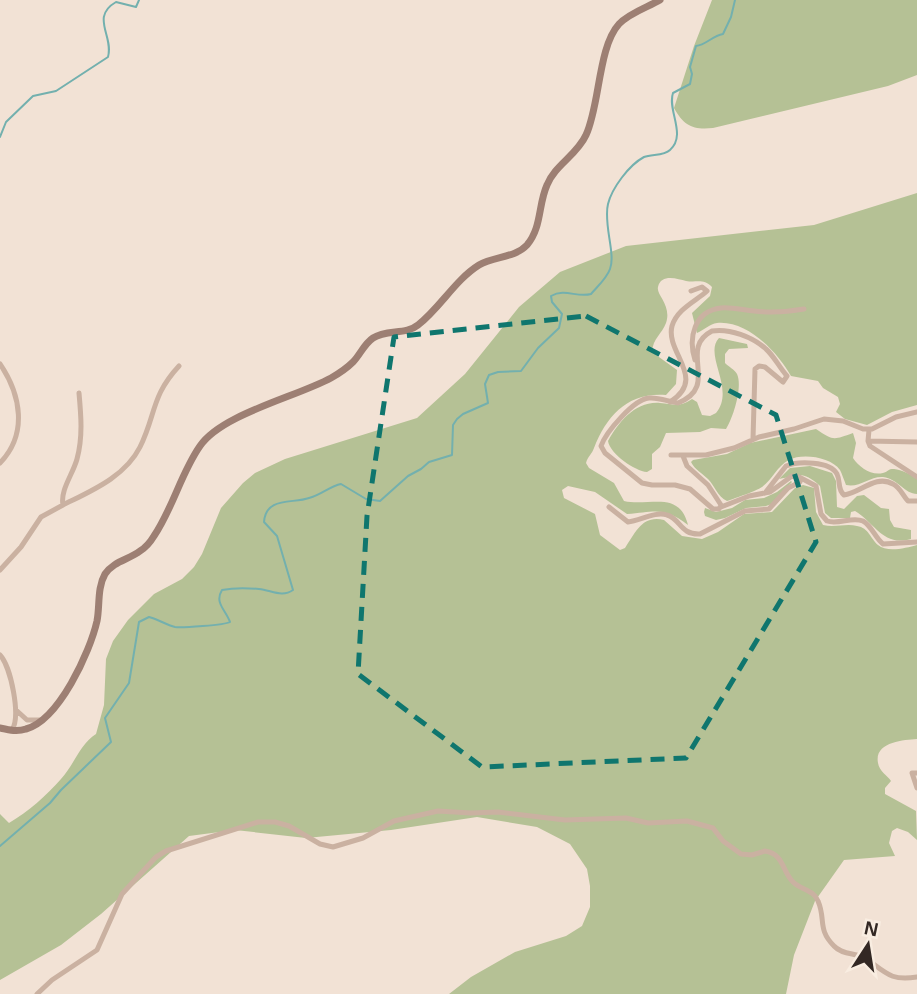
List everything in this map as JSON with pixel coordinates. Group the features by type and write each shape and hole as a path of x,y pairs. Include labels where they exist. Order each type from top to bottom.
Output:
{"street":[{"path":"0,728 28,729 41,720 67,690 88,651 97,620 100,587 106,574 117,562 141,551 155,535 179,484 206,438 217,429 332,377 353,362 371,339 381,334 416,327 477,267 520,251 527,245 538,227 550,178 574,154 587,134 610,40 619,24 660,0"},
{"path":"670,402 680,393 686,379 672,326 681,312 707,291 702,286 691,291"},
{"path":"804,309 777,312 724,308 713,310 699,320 692,331 691,341 700,375 698,386 682,402 653,398 642,400 613,426 603,441 602,449 644,484 685,487 696,492 713,509 718,510 749,496 774,490 792,476 799,477 816,485 821,514 827,521 864,522 883,544 917,542"},
{"path":"696,363 702,339 709,332 720,330 737,334 760,345 786,374 787,379 783,382 765,367 759,366 755,369 753,439"},
{"path":"0,364 16,394 19,417 10,453 0,463"},
{"path":"0,570 21,547 41,517 107,481 129,463 139,448 159,391 179,366"},
{"path":"63,505 61,496 73,472 80,444 79,393"},
{"path":"671,455 706,455 824,419 843,421 869,430 896,417 917,412"},
{"path":"869,430 868,440 873,448 917,477"},
{"path":"868,440 917,442"},
{"path":"682,456 685,464 708,485 721,507"},
{"path":"762,495 784,468 794,463 832,468 837,474 839,491 844,495 884,481 897,486 908,501 917,501"},
{"path":"609,507 628,522 659,514 668,515 685,531 700,534 745,511 769,509 788,488 800,482 799,477"},
{"path":"0,655 10,674 16,723 12,730"},
{"path":"15,707 27,720 41,720"},
{"path":"917,773 912,773 917,788"},
{"path":"37,994 52,980 97,950 124,890 163,852 263,821 289,826 320,844 336,847 367,836 390,822 441,810 498,812 565,820 626,818 648,823 687,821 707,826 741,854 752,855 765,851 776,854 794,883 818,899 822,931 835,947 864,958 889,976 907,979 917,977"}],"highlighted area":[{"path":"586,316 776,415 816,542 686,758 482,767 358,674 367,516 394,337"}],"green space":[{"path":"712,0 917,0 917,75 888,86 713,128 695,127 685,123 674,108"},
{"path":"917,193 917,405 892,412 867,425 845,419 836,412 840,404 838,397 823,388 818,381 791,376 770,348 751,332 729,323 717,323 697,333 692,313 710,296 712,287 703,282 666,278 660,283 658,290 666,306 666,323 654,343 652,352 677,370 676,384 666,395 641,397 621,408 605,425 586,463 589,468 614,483 624,501 670,503 684,514 688,525 665,513 627,514 595,492 568,486 562,490 564,498 595,514 600,535 620,550 625,548 640,526 650,520 664,520 682,536 702,539 718,532 744,514 772,512 795,488 803,485 814,488 816,512 823,525 861,527 878,545 886,549 917,545 917,739 885,746 880,751 878,763 891,781 885,788 885,794 916,811 917,840 908,832 897,828 892,831 889,843 895,856 844,860 815,901 794,955 786,994 449,994 471,977 515,952 566,936 582,926 590,907 587,869 570,844 537,827 477,817 391,830 306,838 235,830 189,836 101,914 61,945 0,980 0,814 9,823 37,803 61,779 86,743 96,734 104,705 106,659 113,641 128,620 154,594 182,579 194,567 221,508 243,483 255,473 285,459 417,418 465,374 519,307 560,272 626,246 814,225"},
{"path":"719,338 747,344 748,348 729,349 725,354 725,363 737,374 739,380 732,418 726,429 666,433 660,447 652,454 652,469 647,472 624,461 613,451 608,441 617,427 635,409 651,403 673,405 692,399 697,402 702,415 710,416 716,413 723,394 715,354 715,345"},
{"path":"816,429 834,438 853,433 856,443 853,458 859,465 874,473 894,469 912,475 917,478 917,494 883,477 856,485 846,485 840,470 830,462 816,457 801,457 785,463 762,487 727,501 691,462 727,454 750,443"},
{"path":"810,466 832,473 836,481 837,507 844,509 857,496 864,495 881,508 889,509 894,527 911,530 911,539 901,541 886,537 855,511 851,512 850,518 831,518 825,513 820,486 814,481 800,475 779,479 790,468"},
{"path":"791,481 772,504 746,508 716,520 705,516 705,508 716,512 732,508 745,500 764,498"}],"waterway":[{"path":"0,137 6,122 33,96 56,91 108,57 104,27 108,8 116,2 136,7 139,0"},
{"path":"0,846 50,803 111,742 105,718 129,683 139,622 149,617 175,627 226,623 230,622 219,599 222,590 255,589 281,593 293,590 277,536 264,522 270,508 281,503 313,497 341,484 366,499 380,501 408,476 429,462 452,455 453,425 463,414 488,403 485,384 489,375 521,371 538,348 559,328 562,314 552,302 551,296 561,293 591,294 607,276 611,263 607,212 613,191 638,161 667,152 675,144 677,130 672,107 673,93 690,84 690,67 696,46 723,34 735,0"}]}
